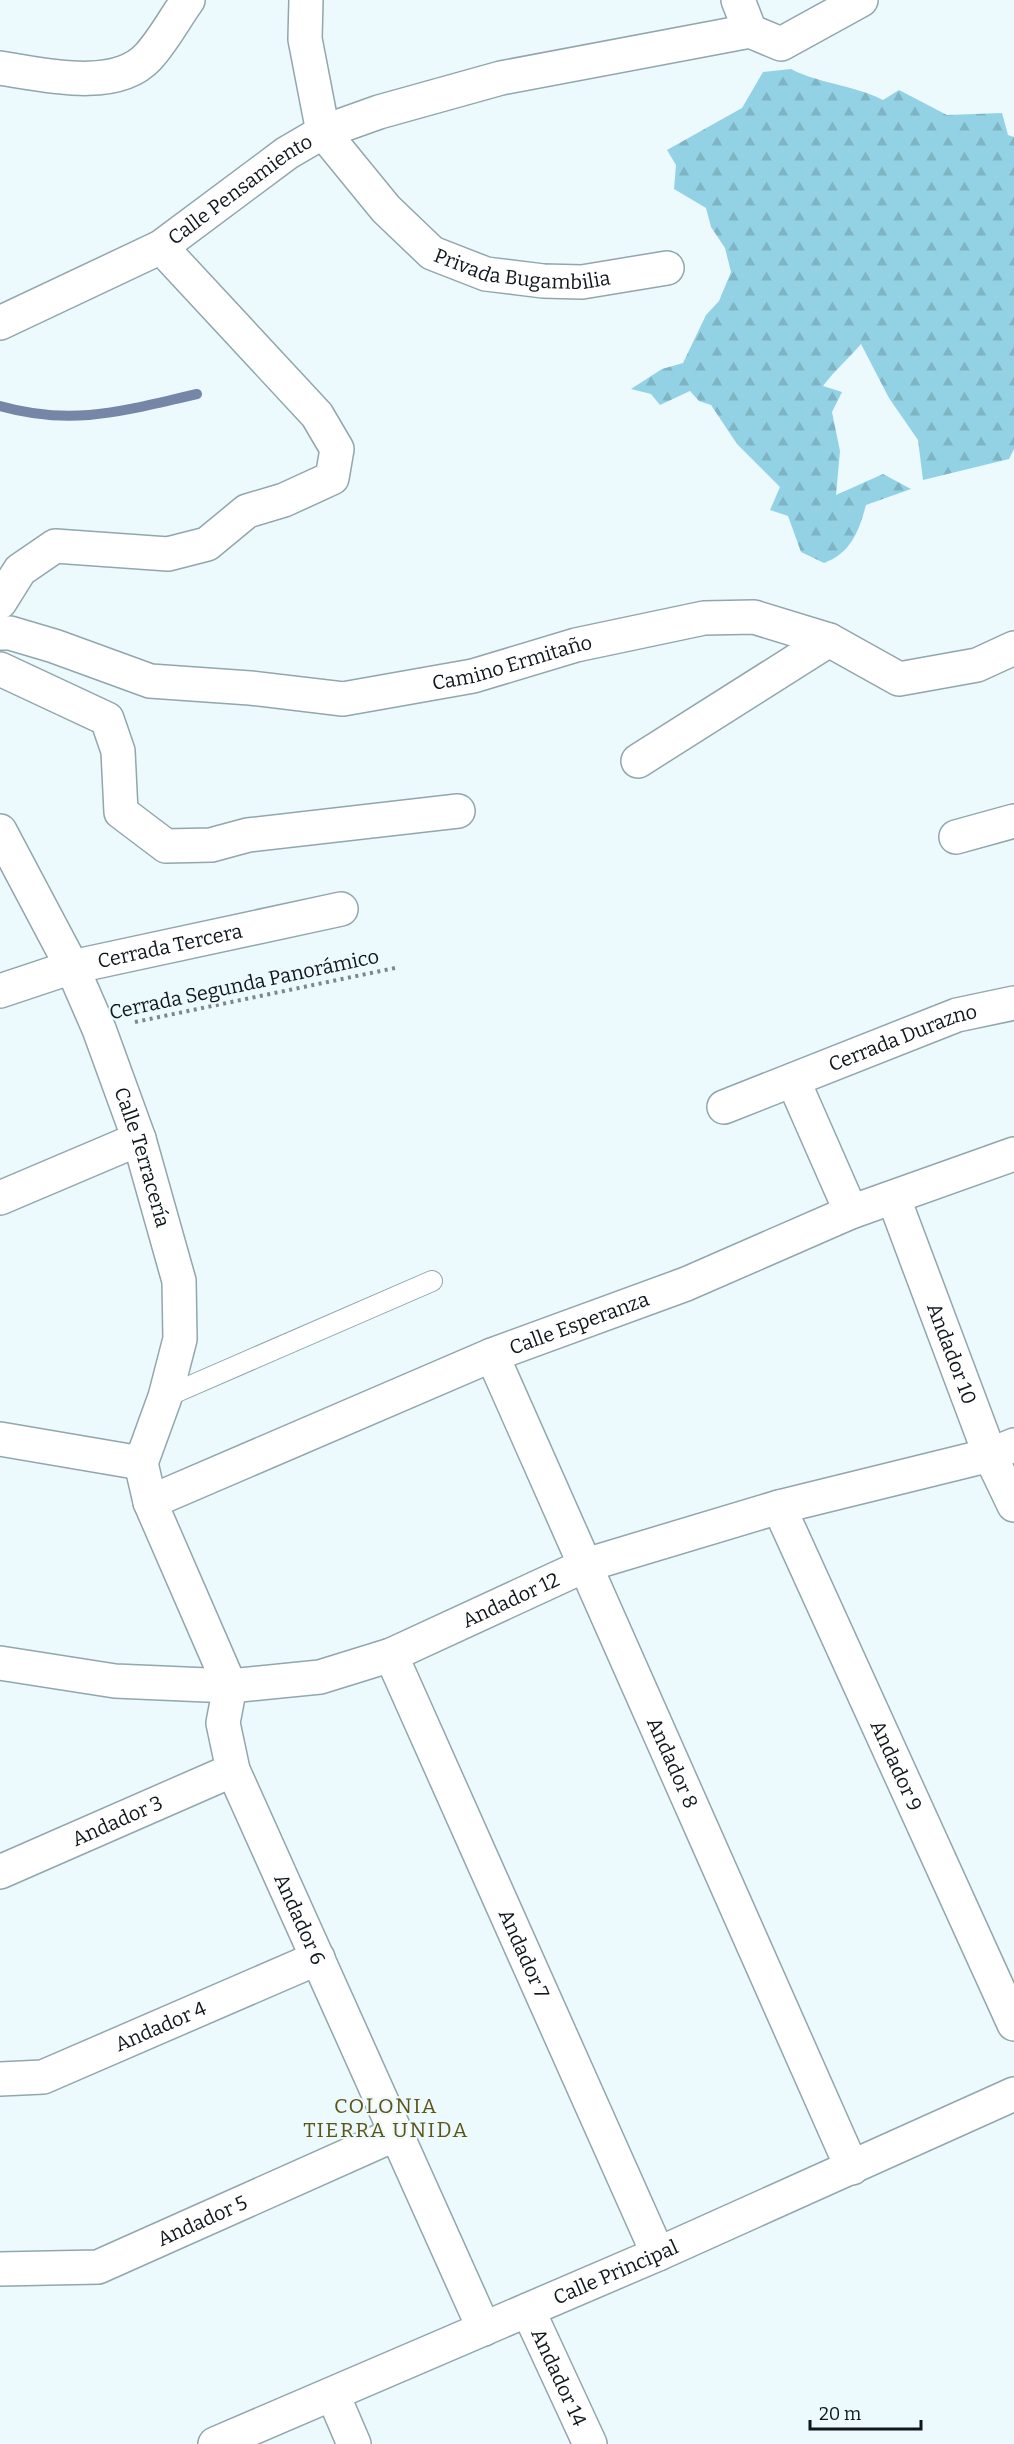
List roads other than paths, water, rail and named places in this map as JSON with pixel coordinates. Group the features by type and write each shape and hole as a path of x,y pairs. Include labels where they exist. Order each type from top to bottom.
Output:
{"street":[{"path":"0,68 78,80 123,72 147,59 188,0"},
{"path":"306,0 305,39 323,132"},
{"path":"738,0 750,31 781,44 861,0"},
{"name":"Calle Pensamiento","path":"0,602 20,570 55,546 168,554 207,544 247,511 284,500 332,478 337,449 317,415 161,247 287,153 323,132 380,112 501,78 750,31"},
{"name":"Privada Bugambilia","path":"323,132 386,209 432,253 486,274 543,281 582,282 667,268"},
{"path":"0,323 161,247"},
{"name":"Camino Ermitaño","path":"0,633 10,633 54,646 150,681 250,688 343,699 473,676 576,645 704,618 754,617 829,640 898,679 977,665 1014,648"},
{"path":"638,761 829,640"},
{"path":"0,669 107,719 118,751 121,812 166,846 211,845 248,835 458,812"},
{"path":"956,837 1014,821"},
{"name":"Calle Terracería","path":"0,831 72,967 99,1029 139,1140 179,1281 180,1339 165,1397 141,1463"},
{"name":"Cerrada Tercera","path":"0,991 72,967 341,909"},
{"name":"Cerrada Durazno","path":"724,1107 957,1015 1014,1003"},
{"path":"793,1080 851,1212"},
{"path":"0,1198 139,1140"},
{"name":"Calle Esperanza","path":"150,1502 492,1355 686,1284 851,1212 894,1199 1014,1155"},
{"name":"Andador 10","path":"894,1199 1002,1450 1014,1505"},
{"name":"Andador 8","path":"492,1355 852,2168"},
{"path":"0,1439 141,1463 150,1502 230,1686"},
{"name":"Andador 12","path":"0,1663 115,1681 230,1686 320,1677 391,1655 586,1564 779,1507 1002,1450"},
{"name":"Andador 9","path":"779,1507 1014,2024"},
{"name":"Andador 7","path":"391,1655 658,2254"},
{"name":"Andador 6","path":"230,1686 223,1723 233,1770 484,2329"},
{"name":"Andador 3","path":"0,1872 233,1770"},
{"name":"Andador 4","path":"0,2079 43,2077 318,1958"},
{"name":"Calle Principal","path":"215,2444 658,2254 1014,2094"},
{"name":"Andador 5","path":"0,2269 98,2267 396,2134"},
{"name":"Andador 14","path":"528,2310 590,2444"},
{"path":"333,2395 354,2444"}],"lane":[{"path":"165,1397 432,1281"}],"waterway":[{"path":"0,406 27,412 76,416 123,410 197,394"}],"district":[{"name":"COLONIA TIERRA UNIDA","path":"386,2118"}]}
